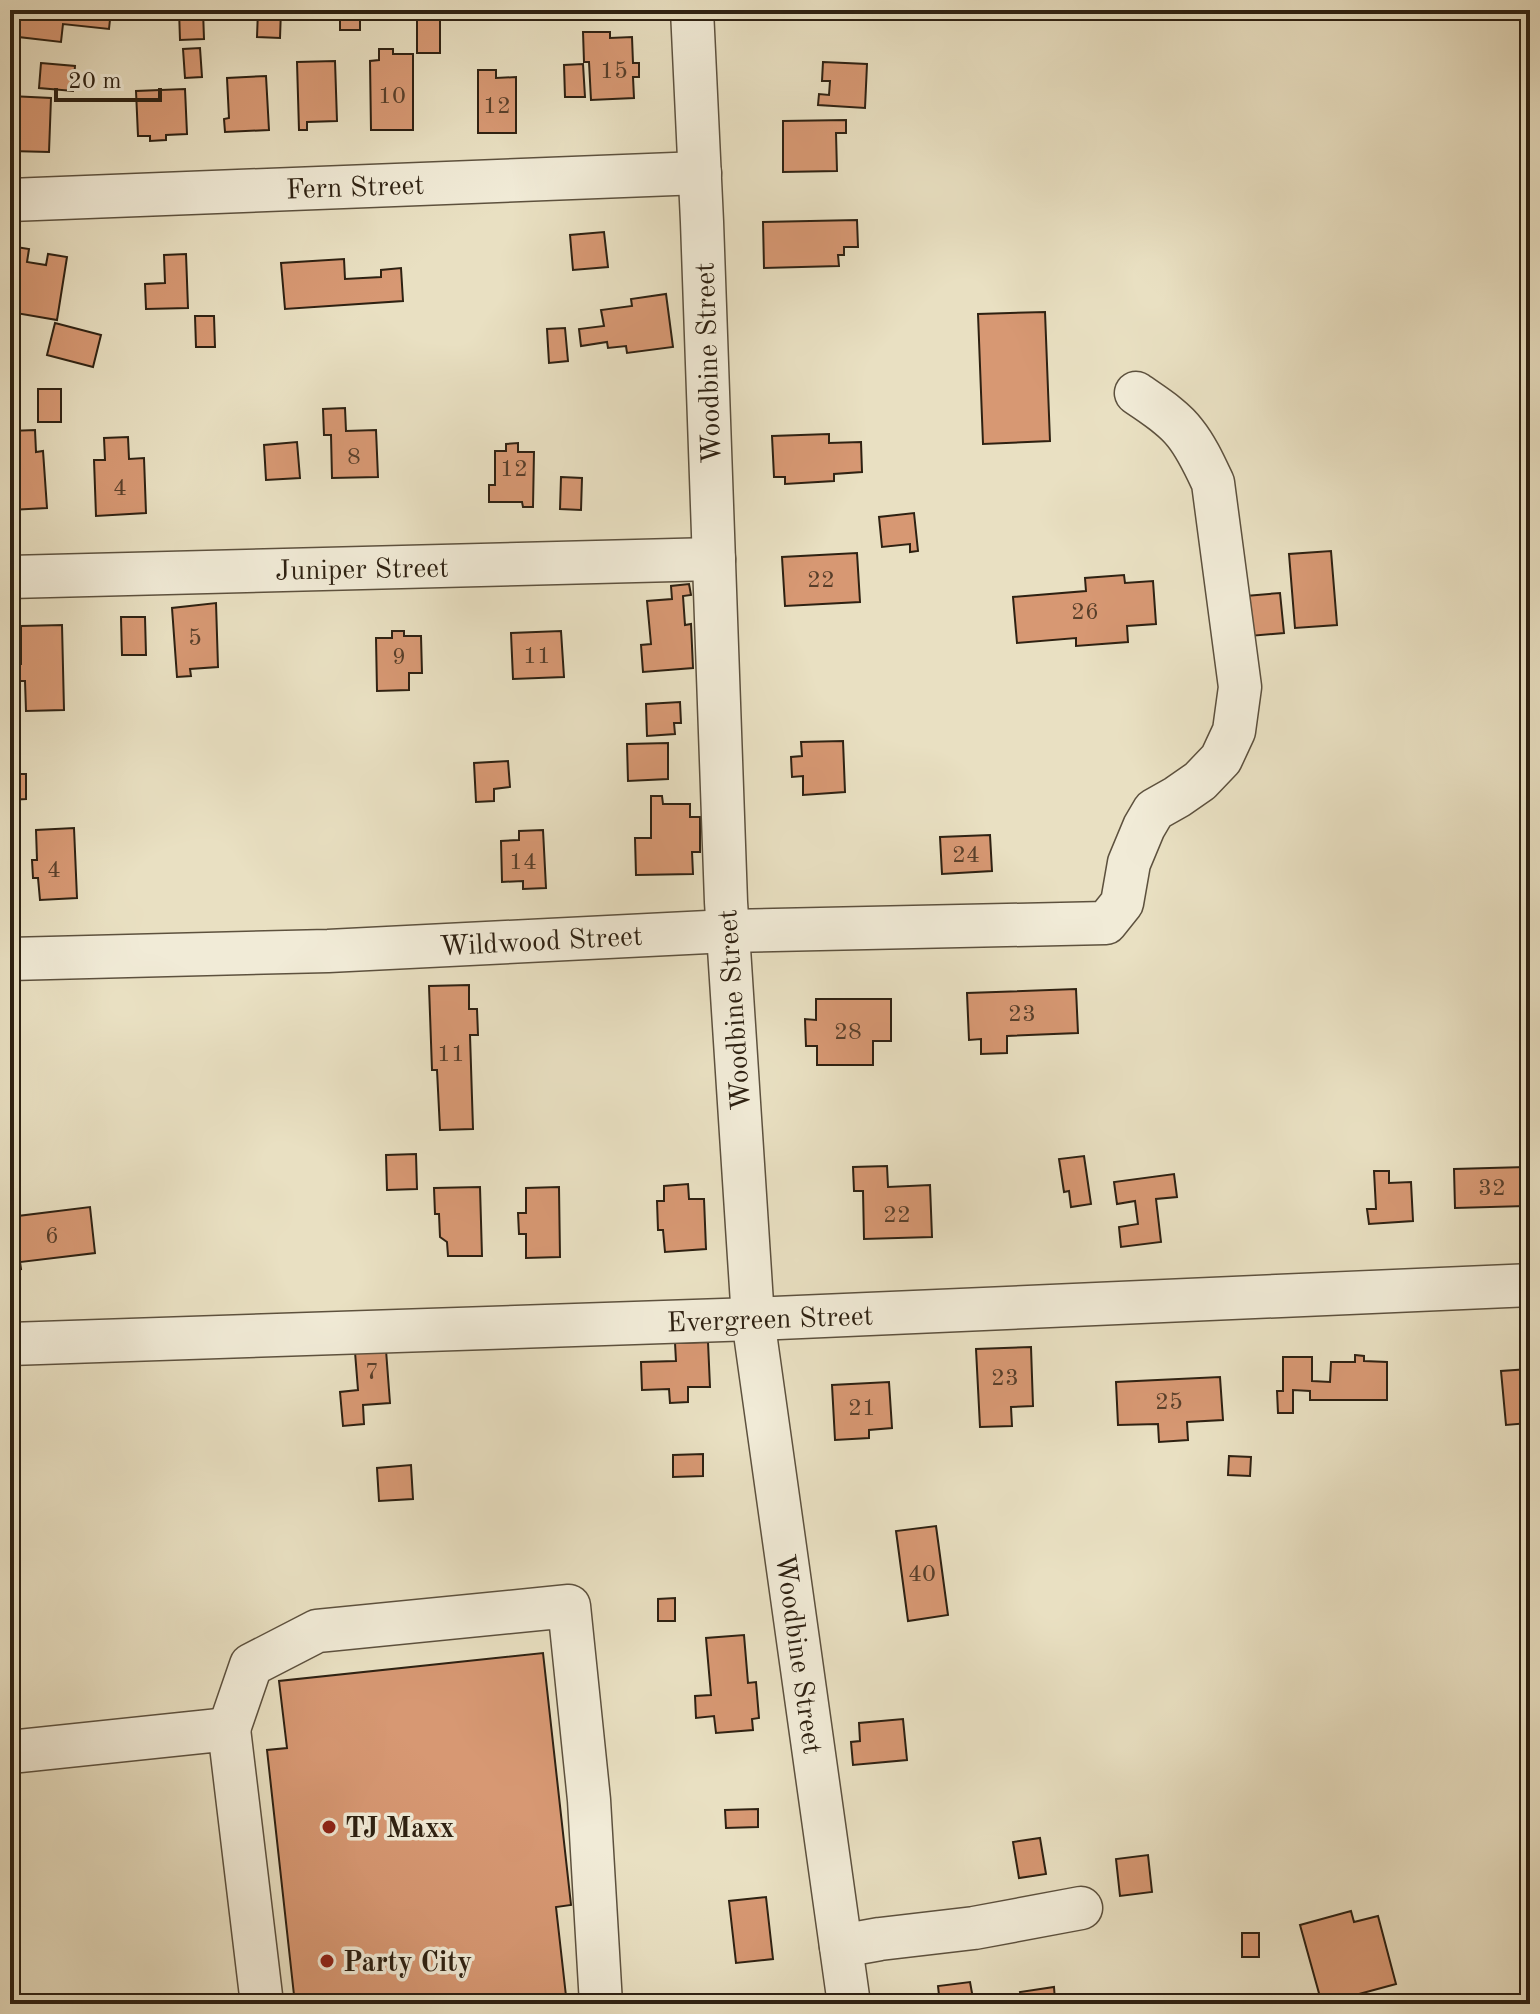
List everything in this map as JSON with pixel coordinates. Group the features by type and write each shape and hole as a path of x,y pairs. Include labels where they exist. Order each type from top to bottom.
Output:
{"street":[{"name":"Woodbine Street","path":"692,10 728,931 753,1319 849,2004"},
{"name":"Fern Street","path":"10,200 700,173"},
{"name":"Wildwood Street","path":"10,959 328,951 728,931 1106,923 1122,903 1129,863 1154,810 1200,781 1221,759 1234,731 1240,687 1213,483 1184,431 1136,393"},
{"name":"Juniper Street","path":"10,577 714,559"},
{"name":"Evergreen Street","path":"10,1344 753,1319 1530,1285"},
{"path":"262,2004 229,1729 251,1665 317,1631 569,1606 589,1800 601,2004"},
{"path":"10,1752 229,1729"},
{"path":"841,1946 974,1928 1081,1908"}],"building":[{"path":"10,10 111,10 109,29 63,24 61,42 10,36"},
{"path":"179,10 203,10 204,39 180,40"},
{"path":"258,10 281,10 280,38 257,37"},
{"path":"340,10 360,10 360,30 340,30"},
{"path":"417,12 440,12 440,53 417,53"},
{"path":"583,32 610,32 610,38 632,37 633,63 639,63 639,77 633,77 634,98 591,100 589,62 584,62"},
{"path":"200,48 202,77 185,78 183,49"},
{"path":"379,49 393,49 393,54 413,54 413,130 371,130 370,61 379,60"},
{"path":"335,61 337,121 307,122 307,130 299,130 297,62"},
{"path":"823,62 867,64 865,108 818,105 819,94 829,95 830,81 822,81"},
{"path":"41,63 75,66 73,91 39,88"},
{"path":"583,64 585,97 565,97 564,65"},
{"path":"478,70 496,70 496,78 516,77 516,133 478,133"},
{"path":"266,76 269,130 225,132 224,119 229,118 227,78"},
{"path":"185,89 187,134 166,135 166,140 150,141 150,136 138,136 136,91"},
{"path":"10,96 51,98 49,152 10,151"},
{"path":"846,120 846,133 836,133 837,171 783,172 783,121"},
{"path":"857,220 858,247 844,247 844,255 838,255 839,266 764,268 763,222"},
{"path":"604,232 608,267 573,270 570,235"},
{"path":"10,246 29,249 27,262 46,265 48,254 67,257 57,320 10,312"},
{"path":"186,254 188,308 146,309 145,284 165,283 164,255"},
{"path":"344,259 345,279 381,277 381,270 401,268 403,301 285,309 281,263"},
{"path":"666,294 673,347 627,353 626,346 608,348 607,342 581,346 579,329 604,326 601,310 632,306 631,299"},
{"path":"1045,312 1050,441 983,444 978,314"},
{"path":"195,316 214,316 215,347 196,347"},
{"path":"55,323 101,335 93,367 47,355"},
{"path":"565,328 568,361 549,363 547,329"},
{"path":"38,389 61,389 61,422 38,422"},
{"path":"345,408 346,431 376,430 378,477 332,478 331,435 324,435 323,409"},
{"path":"35,430 36,452 43,451 47,508 10,510 10,431"},
{"path":"829,434 829,443 861,442 862,472 834,474 834,481 785,484 785,477 774,477 772,436"},
{"path":"128,437 129,459 144,458 146,513 96,516 94,460 105,460 104,438"},
{"path":"297,442 300,478 266,480 264,445"},
{"path":"518,443 518,452 534,452 533,507 523,507 522,502 489,502 489,485 495,485 495,451 506,451 506,444"},
{"path":"561,477 582,478 581,510 560,509"},
{"path":"914,513 918,551 910,552 910,544 882,547 879,517"},
{"path":"1331,551 1337,625 1295,628 1289,554"},
{"path":"857,553 860,602 785,606 782,557"},
{"path":"1124,575 1125,583 1153,581 1156,624 1127,626 1128,642 1076,646 1076,638 1017,643 1013,597 1086,591 1085,578"},
{"path":"689,584 691,595 683,596 685,625 691,624 693,668 643,672 641,645 651,644 647,601 672,599 671,586"},
{"path":"1280,593 1284,633 1238,637 1234,597"},
{"path":"216,603 218,667 190,669 191,676 177,677 172,608"},
{"path":"121,617 145,617 146,655 122,655"},
{"path":"62,625 64,710 26,711 25,681 10,681 10,664 21,664 21,626"},
{"path":"392,631 404,631 404,636 421,636 422,673 409,673 409,690 377,691 376,638 392,638"},
{"path":"561,631 564,677 513,679 511,633"},
{"path":"680,702 681,723 674,723 675,734 647,736 646,704"},
{"path":"843,741 845,792 803,795 803,776 792,777 791,757 802,756 801,742"},
{"path":"668,743 668,779 628,781 627,744"},
{"path":"508,761 510,787 494,789 494,801 476,802 474,763"},
{"path":"10,774 26,774 26,799 10,800"},
{"path":"651,796 662,796 663,804 690,804 690,817 700,817 700,852 692,852 693,874 636,875 635,838 651,838"},
{"path":"74,828 77,898 40,900 38,878 33,878 32,860 37,860 36,830"},
{"path":"543,830 546,888 523,889 523,881 502,882 501,841 519,840 519,831"},
{"path":"990,835 992,871 942,874 940,837"},
{"path":"469,985 469,1009 477,1009 478,1035 470,1035 473,1129 440,1130 437,1070 432,1070 429,986"},
{"path":"1076,989 1078,1033 1007,1036 1007,1053 981,1054 981,1039 969,1040 967,993"},
{"path":"816,999 891,999 891,1041 873,1041 873,1065 817,1065 817,1046 806,1046 805,1019 816,1020"},
{"path":"416,1154 417,1189 387,1190 386,1155"},
{"path":"1084,1156 1091,1204 1071,1207 1069,1191 1064,1192 1059,1159"},
{"path":"887,1166 888,1187 930,1185 932,1237 864,1239 863,1191 854,1191 853,1167"},
{"path":"1530,1167 1530,1206 1455,1208 1454,1169"},
{"path":"1374,1171 1389,1171 1389,1183 1411,1182 1413,1221 1369,1224 1367,1209 1376,1209"},
{"path":"1174,1174 1177,1197 1156,1199 1161,1242 1121,1247 1119,1227 1138,1224 1135,1201 1117,1204 1114,1182"},
{"path":"688,1184 689,1199 704,1199 706,1249 665,1252 663,1230 658,1230 657,1201 664,1201 664,1186"},
{"path":"480,1187 482,1256 448,1256 447,1242 440,1237 439,1214 435,1214 434,1188"},
{"path":"559,1187 560,1257 526,1258 526,1234 519,1234 518,1213 526,1213 526,1188"},
{"path":"90,1207 95,1253 20,1262 21,1269 10,1270 10,1217"},
{"path":"708,1342 710,1387 688,1387 688,1402 670,1403 669,1389 642,1390 641,1362 676,1361 675,1343"},
{"path":"1031,1347 1033,1406 1011,1407 1012,1426 980,1427 976,1349"},
{"path":"386,1350 390,1403 363,1405 364,1424 343,1426 340,1392 358,1390 355,1352"},
{"path":"1355,1355 1364,1356 1364,1361 1387,1362 1387,1400 1310,1400 1310,1391 1293,1390 1293,1413 1278,1413 1277,1391 1283,1391 1283,1357 1312,1357 1312,1381 1330,1382 1331,1362 1355,1362"},
{"path":"1530,1369 1530,1423 1506,1425 1501,1371"},
{"path":"1220,1377 1223,1420 1187,1422 1188,1440 1159,1442 1158,1424 1118,1425 1116,1382"},
{"path":"889,1382 892,1428 869,1430 869,1438 835,1440 832,1385"},
{"path":"703,1454 703,1476 673,1477 673,1455"},
{"path":"1229,1456 1251,1457 1250,1476 1228,1475"},
{"path":"411,1465 413,1499 379,1501 377,1468"},
{"path":"936,1526 948,1615 908,1621 896,1531"},
{"path":"675,1598 675,1621 658,1621 658,1599"},
{"path":"744,1635 748,1683 756,1682 759,1718 752,1719 753,1730 716,1733 714,1716 696,1718 695,1696 711,1695 706,1638"},
{"path":"543,1653 571,1905 556,1907 566,1996 505,2004 295,2004 267,1750 287,1748 279,1681"},
{"path":"903,1719 907,1760 853,1765 851,1742 860,1741 859,1723"},
{"path":"758,1809 758,1827 726,1828 725,1810"},
{"path":"1040,1838 1046,1874 1019,1878 1013,1842"},
{"path":"1148,1855 1152,1892 1120,1896 1116,1859"},
{"path":"766,1897 773,1959 736,1963 729,1901"},
{"path":"1351,1911 1354,1922 1378,1916 1396,1984 1322,2004 1300,1925"},
{"path":"1242,1933 1259,1933 1259,1957 1242,1957"},
{"path":"970,1982 974,2004 940,2004 938,1986"},
{"path":"1054,1987 1055,2000 1087,1996 1088,2004 1007,2004 1022,2002 1020,1992"},
{"path":"1398,1997 1400,2004 1377,2004"}],"place":[{"name":"TJ Maxx","path":"329,1827"},
{"name":"Party City","path":"327,1961"}]}
